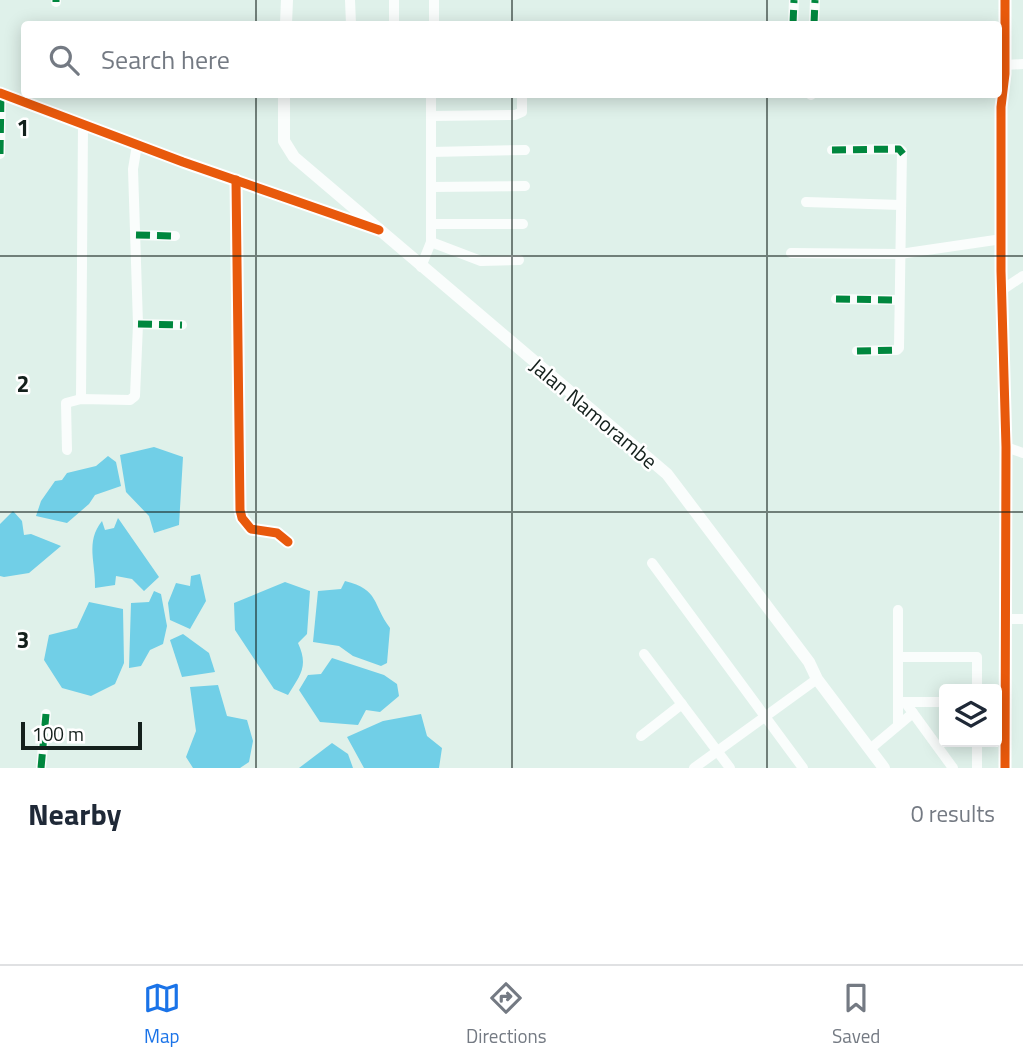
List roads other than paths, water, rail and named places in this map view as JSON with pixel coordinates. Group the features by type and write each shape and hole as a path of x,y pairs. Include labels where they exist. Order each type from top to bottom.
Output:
{"main road":[{"path":"286,21 287,0"},
{"name":"Jalan Namorambe","path":"284,98 283,134 288,150 421,267 667,474 809,662 817,679 884,768"}],"street":[{"path":"351,0 351,21"},
{"path":"394,0 394,21"},
{"path":"434,0 434,21"},
{"path":"793,21 794,0"},
{"path":"814,21 815,0"},
{"path":"1002,89 1005,0"},
{"path":"1003,71 1023,64"},
{"path":"0,154 1,93 137,145 379,230"},
{"path":"421,267 430,242 431,98"},
{"path":"431,116 516,115 522,112 522,98"},
{"path":"1002,98 1006,447 1005,768"},
{"path":"81,398 83,124"},
{"path":"67,450 66,404 81,398 134,398 138,324 133,169 137,145"},
{"path":"832,150 901,149 899,349 857,351"},
{"path":"430,152 525,150"},
{"path":"236,180 240,510 242,518 251,529 277,533 288,542"},
{"path":"431,187 525,186"},
{"path":"806,202 901,205"},
{"path":"431,224 523,224"},
{"path":"136,235 176,236"},
{"path":"791,253 900,254 1002,239"},
{"path":"430,242 481,261 519,260"},
{"path":"1002,290 1023,276"},
{"path":"836,299 899,300"},
{"path":"138,324 182,325"},
{"path":"1006,447 1023,453"},
{"path":"652,563 803,768"},
{"path":"898,610 902,702 898,724"},
{"path":"1005,619 1023,619"},
{"path":"644,654 730,768"},
{"path":"898,657 977,657 977,684"},
{"path":"694,768 817,679"},
{"path":"902,702 939,702"},
{"path":"902,702 953,768"},
{"path":"641,736 682,704"},
{"path":"870,750 913,713"},
{"path":"41,768 46,714"},
{"path":"977,747 977,768"}],"water":[{"path":"154,447 183,457 179,525 154,533 149,516 126,492 120,455"},
{"path":"108,456 116,462 121,486 95,495 89,504 67,523 36,516 41,501 55,481 62,480 67,473 96,466"},
{"path":"13,511 22,521 24,535 31,534 61,546 29,573 4,577 0,576 0,524"},
{"path":"118,518 159,577 144,591 132,579 116,576 115,585 95,588 92,553 94,537 102,521 105,530 114,528"},
{"path":"200,574 206,601 190,629 170,620 168,603 176,583 190,586 191,576"},
{"path":"345,581 370,593 390,628 387,663 381,666 353,656 339,646 313,642 318,591 341,589"},
{"path":"285,582 310,591 307,634 298,643 303,658 302,670 288,695 274,689 235,630 234,603"},
{"path":"154,591 161,594 167,626 163,644 150,650 141,666 129,668 131,603 149,602"},
{"path":"89,602 123,609 124,663 115,684 91,696 62,688 44,660 49,635 77,628"},
{"path":"183,634 209,653 215,672 182,677 170,640"},
{"path":"332,658 384,675 397,684 399,696 380,712 366,710 358,725 320,722 299,690 308,675 321,674"},
{"path":"218,685 227,716 247,720 253,741 249,762 240,768 193,768 186,757 196,731 190,687"},
{"path":"421,714 427,736 442,748 439,768 364,768 347,737 383,721"},
{"path":"332,743 348,754 353,768 299,768"}]}
